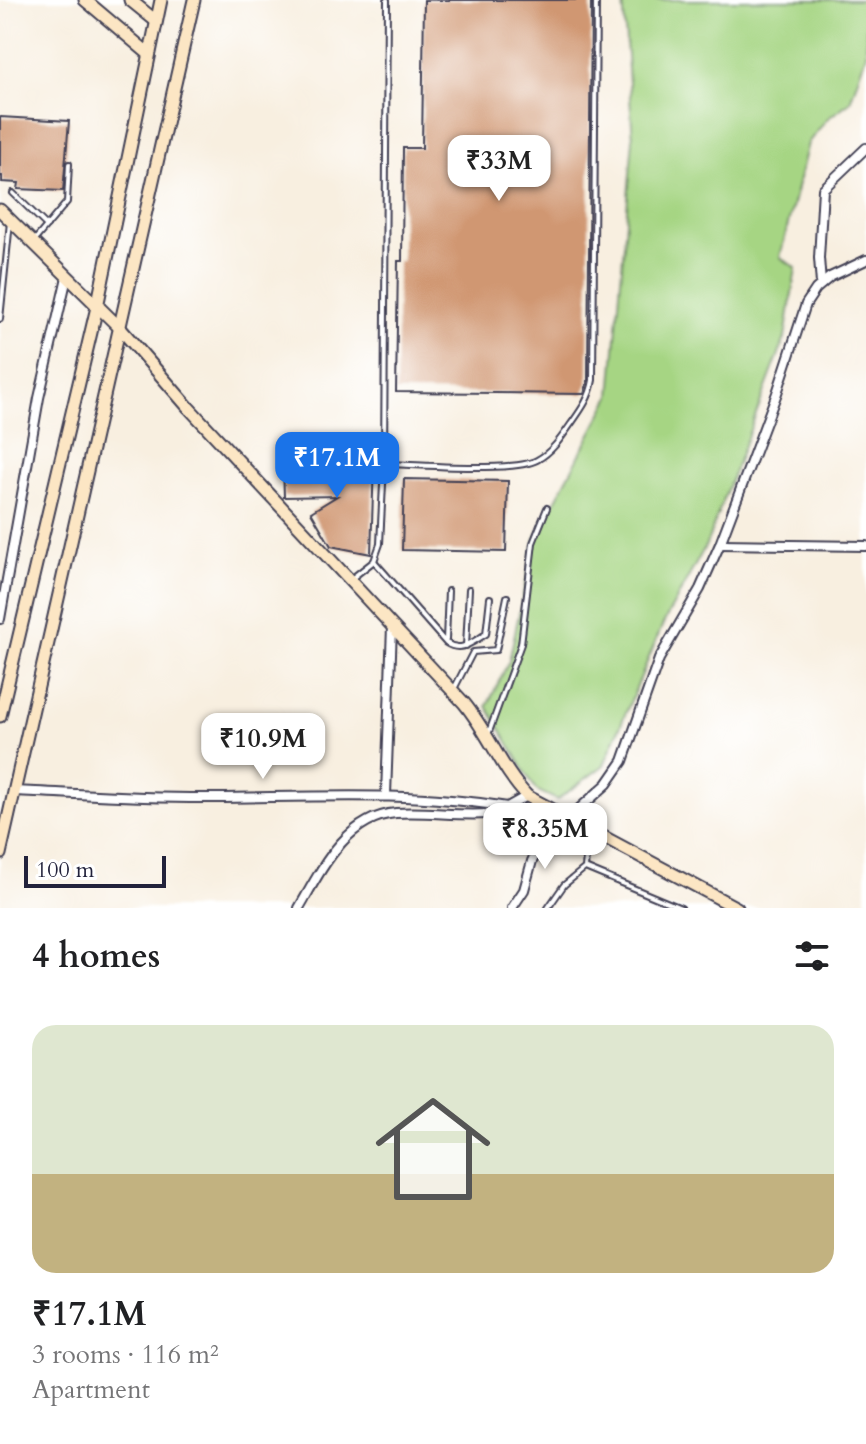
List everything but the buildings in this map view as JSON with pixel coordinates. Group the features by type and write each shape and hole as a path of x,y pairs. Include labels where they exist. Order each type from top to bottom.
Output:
{"street":[{"path":"85,0 149,54"},
{"path":"130,0 156,21"},
{"path":"0,716 97,307 161,0"},
{"path":"0,854 194,0"},
{"path":"821,284 819,258 823,189 866,148"},
{"path":"0,210 119,327 189,408 453,691 488,735 517,785 527,796 737,908"},
{"path":"512,908 524,890 535,853 548,834 607,784 619,768 659,659 700,589 720,544 775,401 806,304 821,284 840,270 866,260"},
{"path":"0,619 39,398 67,277"},
{"path":"720,544 866,546"},
{"path":"386,795 392,626"},
{"path":"15,791 213,798 386,795 507,807"},
{"path":"299,908 331,856 353,830 369,819 395,813 488,814 527,796"}],"lane":[{"path":"349,580 374,561 380,544 384,464 387,0"},
{"path":"384,464 503,466 529,463 540,459 553,447 588,398 593,380 596,0"},
{"path":"33,242 67,202 69,164"},
{"path":"13,193 47,226"},
{"path":"0,319 10,220"},
{"path":"488,735 521,644 533,543 547,508"},
{"path":"374,561 446,643 455,648 466,646 486,634 490,598"},
{"path":"466,646 469,589"},
{"path":"446,643 448,591"},
{"path":"453,691 473,652 490,653 496,650 507,597"},
{"path":"548,908 564,885 585,868 595,834"},
{"path":"585,868 681,908"}],"green space":[{"path":"623,0 866,0 866,54 850,102 827,119 808,143 780,257 796,268 785,338 706,545 663,624 604,765 557,800 536,790 487,706 509,661 535,539 611,396 633,139"}]}
